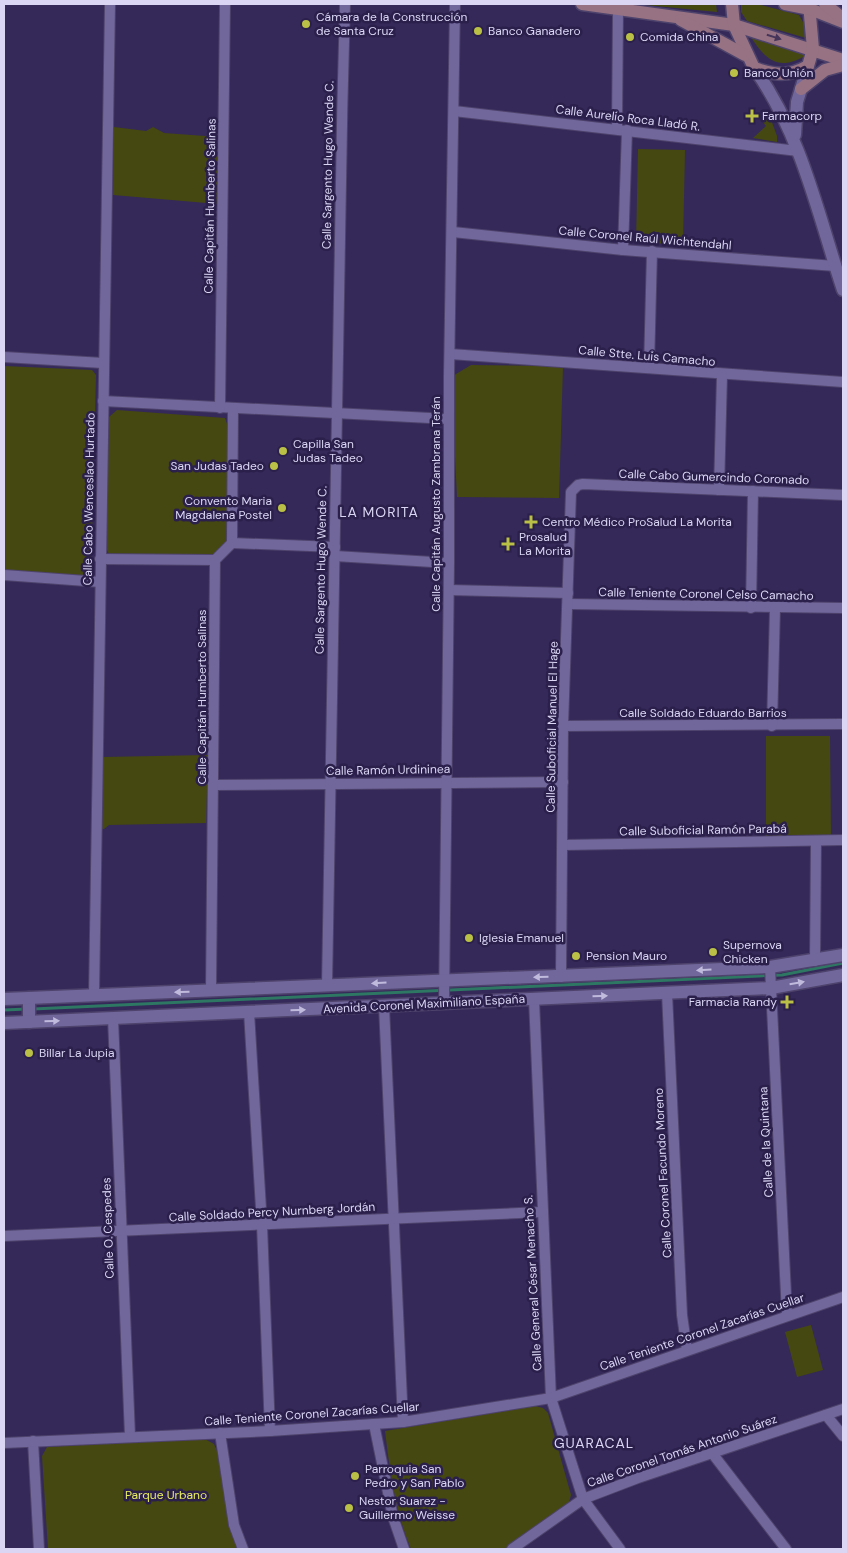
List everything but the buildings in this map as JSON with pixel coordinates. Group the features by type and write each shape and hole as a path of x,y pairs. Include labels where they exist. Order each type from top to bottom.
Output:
{"main road":[{"path":"582,4 734,25 813,45 843,60"},
{"path":"732,4 734,25 747,56 754,68 771,74 789,74 808,66 813,45 810,10"},
{"path":"785,4 843,20"},
{"path":"825,4 843,20"},
{"path":"670,15 734,47 747,56"},
{"path":"801,89 825,70 843,66"}],"street":[{"name":"Calle Cabo Wenceslao Hurtado","path":"94,995 110,4"},
{"name":"Calle Capitán Humberto Salinas","path":"220,408 225,4"},
{"name":"Calle Sargento Hugo Wende C.","path":"327,986 335,551 334,411 344,4"},
{"name":"Calle Capitán Augusto Zambrana Terán","path":"444,1000 455,4"},
{"path":"618,9 622,129 622,250"},
{"path":"797,147 795,115 808,66"},
{"path":"754,68 780,109 797,147 843,290"},
{"name":"Calle Aurelio Roca Lladó R.","path":"454,111 797,147"},
{"name":"Calle Coronel Raúl Wichtendahl","path":"453,232 622,250 835,266"},
{"path":"649,368 652,251"},
{"name":"Calle Stte. Luis Camacho","path":"450,354 722,375 843,382"},
{"path":"4,357 103,364"},
{"path":"719,490 722,375"},
{"path":"103,401 233,409 334,411 449,419"},
{"path":"100,559 216,560 232,543 233,409"},
{"name":"Calle Cabo Gumercindo Coronado","path":"583,484 843,495"},
{"name":"Calle Suboficial Manuel El Hage","path":"561,977 563,726 570,497 574,488 583,484"},
{"path":"751,608 753,491"},
{"path":"232,543 449,563"},
{"name":"Calle Capitán Humberto Salinas","path":"211,991 216,560"},
{"path":"4,575 100,582"},
{"name":"Calle Teniente Coronel Celso Camacho","path":"449,590 751,608 843,608"},
{"path":"772,726 774,608"},
{"name":"Calle Soldado Eduardo Barrios","path":"563,726 843,724"},
{"name":"Calle Ramón Urdininea","path":"214,785 446,781 563,782"},
{"name":"Calle Suboficial Ramón Parabá","path":"563,845 843,840"},
{"path":"815,961 816,841"},
{"name":"Avenida Coronel Maximiliano España","path":"4,999 29,1009 113,1018 384,1006 444,1000 534,999 668,993 770,976 815,961 843,955"},
{"name":"Avenida Coronel Maximiliano España","path":"4,1023 29,1009 94,995 561,977 843,975"},
{"name":"Calle de la Quintana","path":"770,976 788,1315"},
{"name":"Calle Coronel Facundo Moreno","path":"668,993 682,1315 687,1350"},
{"name":"Calle General César Menacho S.","path":"534,999 550,1398 583,1499 620,1549"},
{"path":"384,1006 403,1422"},
{"path":"249,1012 262,1225 270,1431"},
{"name":"Calle O. Cespedes","path":"113,1018 130,1436"},
{"name":"Calle Soldado Percy Nurnberg Jordán","path":"4,1236 542,1212"},
{"name":"Calle Teniente Coronel Zacarías Cuellar","path":"4,1443 130,1436 220,1434 403,1422 550,1398 843,1297"},
{"name":"Calle Coronel Tomás Antonio Suárez","path":"512,1549 583,1499 843,1409"},
{"path":"826,1415 843,1436"},
{"path":"374,1424 393,1517 404,1549"},
{"path":"220,1434 234,1525 243,1549"},
{"path":"33,1441 39,1549"},
{"path":"712,1453 786,1549"}],"green space":[{"path":"635,4 716,4 717,12"},
{"path":"741,4 757,4 799,15 804,24 806,38 747,21 741,12"},
{"path":"750,36 805,52 803,57 794,61 778,62 766,56"},
{"path":"770,117 777,136 777,142 753,138 766,126 763,122"},
{"path":"114,127 146,131 153,127 164,133 219,137 218,204 113,195"},
{"path":"638,149 685,150 683,244 636,243"},
{"path":"471,365 563,366 559,498 457,497 451,377"},
{"path":"4,366 92,370 96,375 91,572 85,576 4,571"},
{"path":"117,410 225,418 228,427 227,541 213,556 109,554 104,544 109,417"},
{"path":"766,736 830,736 831,838 766,838"},
{"path":"208,755 206,823 109,825 104,829 100,829 102,757"},
{"path":"811,1325 823,1370 797,1377 785,1332"},
{"path":"535,1406 543,1408 548,1413 571,1495 568,1506 505,1549 411,1549 397,1506 385,1431"},
{"name":"Parque Urbano","path":"203,1438 214,1444 217,1451 229,1525 238,1549 48,1549 42,1456 47,1447"}],"waterway":[{"path":"33,1009 782,975 843,963"},
{"path":"4,1010 27,1009"}],"place":[{"name":"Cámara de la Construcción de Santa Cruz","path":"306,24"},
{"name":"Banco Ganadero","path":"478,31"},
{"name":"Comida China","path":"630,37"},
{"name":"Banco Unión","path":"734,73"},
{"name":"Farmacorp","path":"752,116"},
{"name":"Capilla San Judas Tadeo","path":"283,451"},
{"name":"San Judas Tadeo","path":"274,466"},
{"name":"Convento Maria Magdalena Postel","path":"282,508"},
{"name":"Centro Médico ProSalud La Morita","path":"531,522"},
{"name":"Prosalud La Morita","path":"508,544"},
{"name":"Iglesia Emanuel","path":"469,938"},
{"name":"Supernova Chicken","path":"713,952"},
{"name":"Pension Mauro","path":"576,956"},
{"name":"Farmacia Randy","path":"787,1002"},
{"name":"Billar La Jupia","path":"29,1053"},
{"name":"Parroquia San Pedro y San Pablo","path":"355,1476"},
{"name":"Nestor Suarez - Guillermo Weisse","path":"349,1508"}],"district":[{"name":"LA MORITA","path":"379,512"},
{"name":"GUARACAL","path":"594,1443"}]}
